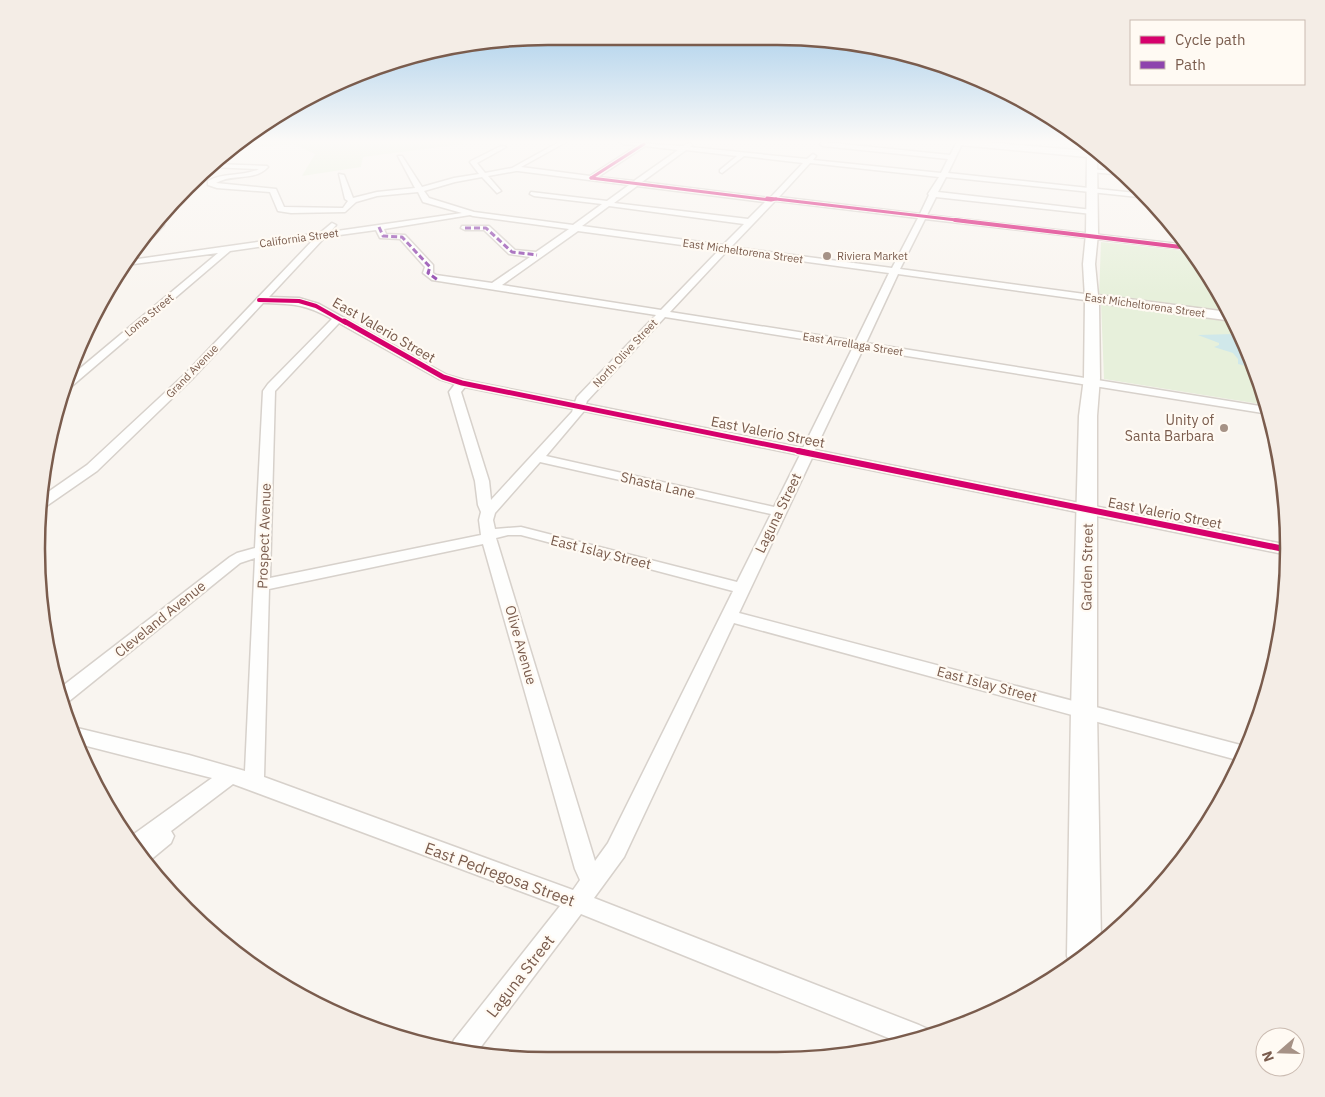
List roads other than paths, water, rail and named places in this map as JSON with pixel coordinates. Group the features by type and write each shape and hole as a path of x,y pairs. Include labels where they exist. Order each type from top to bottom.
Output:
{"street":[{"path":"274,193 280,208 285,210 345,210 353,200 386,193"},
{"path":"348,193 350,199 353,200"},
{"name":"East Micheltorena Street","path":"422,193 426,200 432,203 473,214 1223,316"},
{"path":"494,286 622,193"},
{"path":"726,193 922,216 1092,212"},
{"name":"North Olive Street","path":"488,512 578,413 581,400 778,193"},
{"path":"1006,214 1011,193"},
{"name":"Garden Street","path":"1084,947 1084,710 1088,416 1091,383 1092,298 1089,264 1092,237 1092,193"},
{"path":"1121,193 1135,195"},
{"path":"534,194 750,222"},
{"path":"932,194 1092,237 1179,247"},
{"name":"Laguna Street","path":"593,881 616,850 932,194"},
{"name":"California Street","path":"134,263 324,234 473,214"},
{"name":"Grand Avenue","path":"48,494 92,468 188,377 332,225"},
{"name":"East Arrellaga Street","path":"379,227 383,236 402,237 430,268 428,273 430,276 438,280 449,279 494,286 1260,410"},
{"path":"464,228 486,228 512,252 537,255"},
{"name":"Loma Street","path":"75,378 228,248 235,238"},
{"name":"East Valerio Street","path":"259,300 306,303 339,318 443,377 462,383 1280,548"},
{"name":"Prospect Avenue","path":"254,782 269,391 339,318"},
{"name":"Olive Avenue","path":"462,383 455,389 455,392 482,481 488,512 486,520 489,537 586,869 593,881"},
{"name":"Shasta Lane","path":"538,458 779,512"},
{"name":"East Islay Street","path":"262,584 489,537 508,531 522,531 742,588"},
{"name":"Cleveland Avenue","path":"67,693 235,560 242,556 262,551"},
{"name":"East Islay Street","path":"729,616 1237,752"},
{"name":"East Pedregosa Street","path":"82,737 254,782 577,902 909,1034"},
{"path":"140,842 231,775"},
{"path":"146,850 231,775"},
{"path":"577,902 593,881"},
{"name":"Laguna Street","path":"466,1045 577,902"}],"water":[{"path":"1232,334 1246,366 1238,364 1238,359 1233,353 1214,347 1219,345 1219,343 1198,335"}],"place":[{"name":"Riviera Market","path":"827,256"},
{"name":"Unity of Santa Barbara","path":"1224,428"}]}
